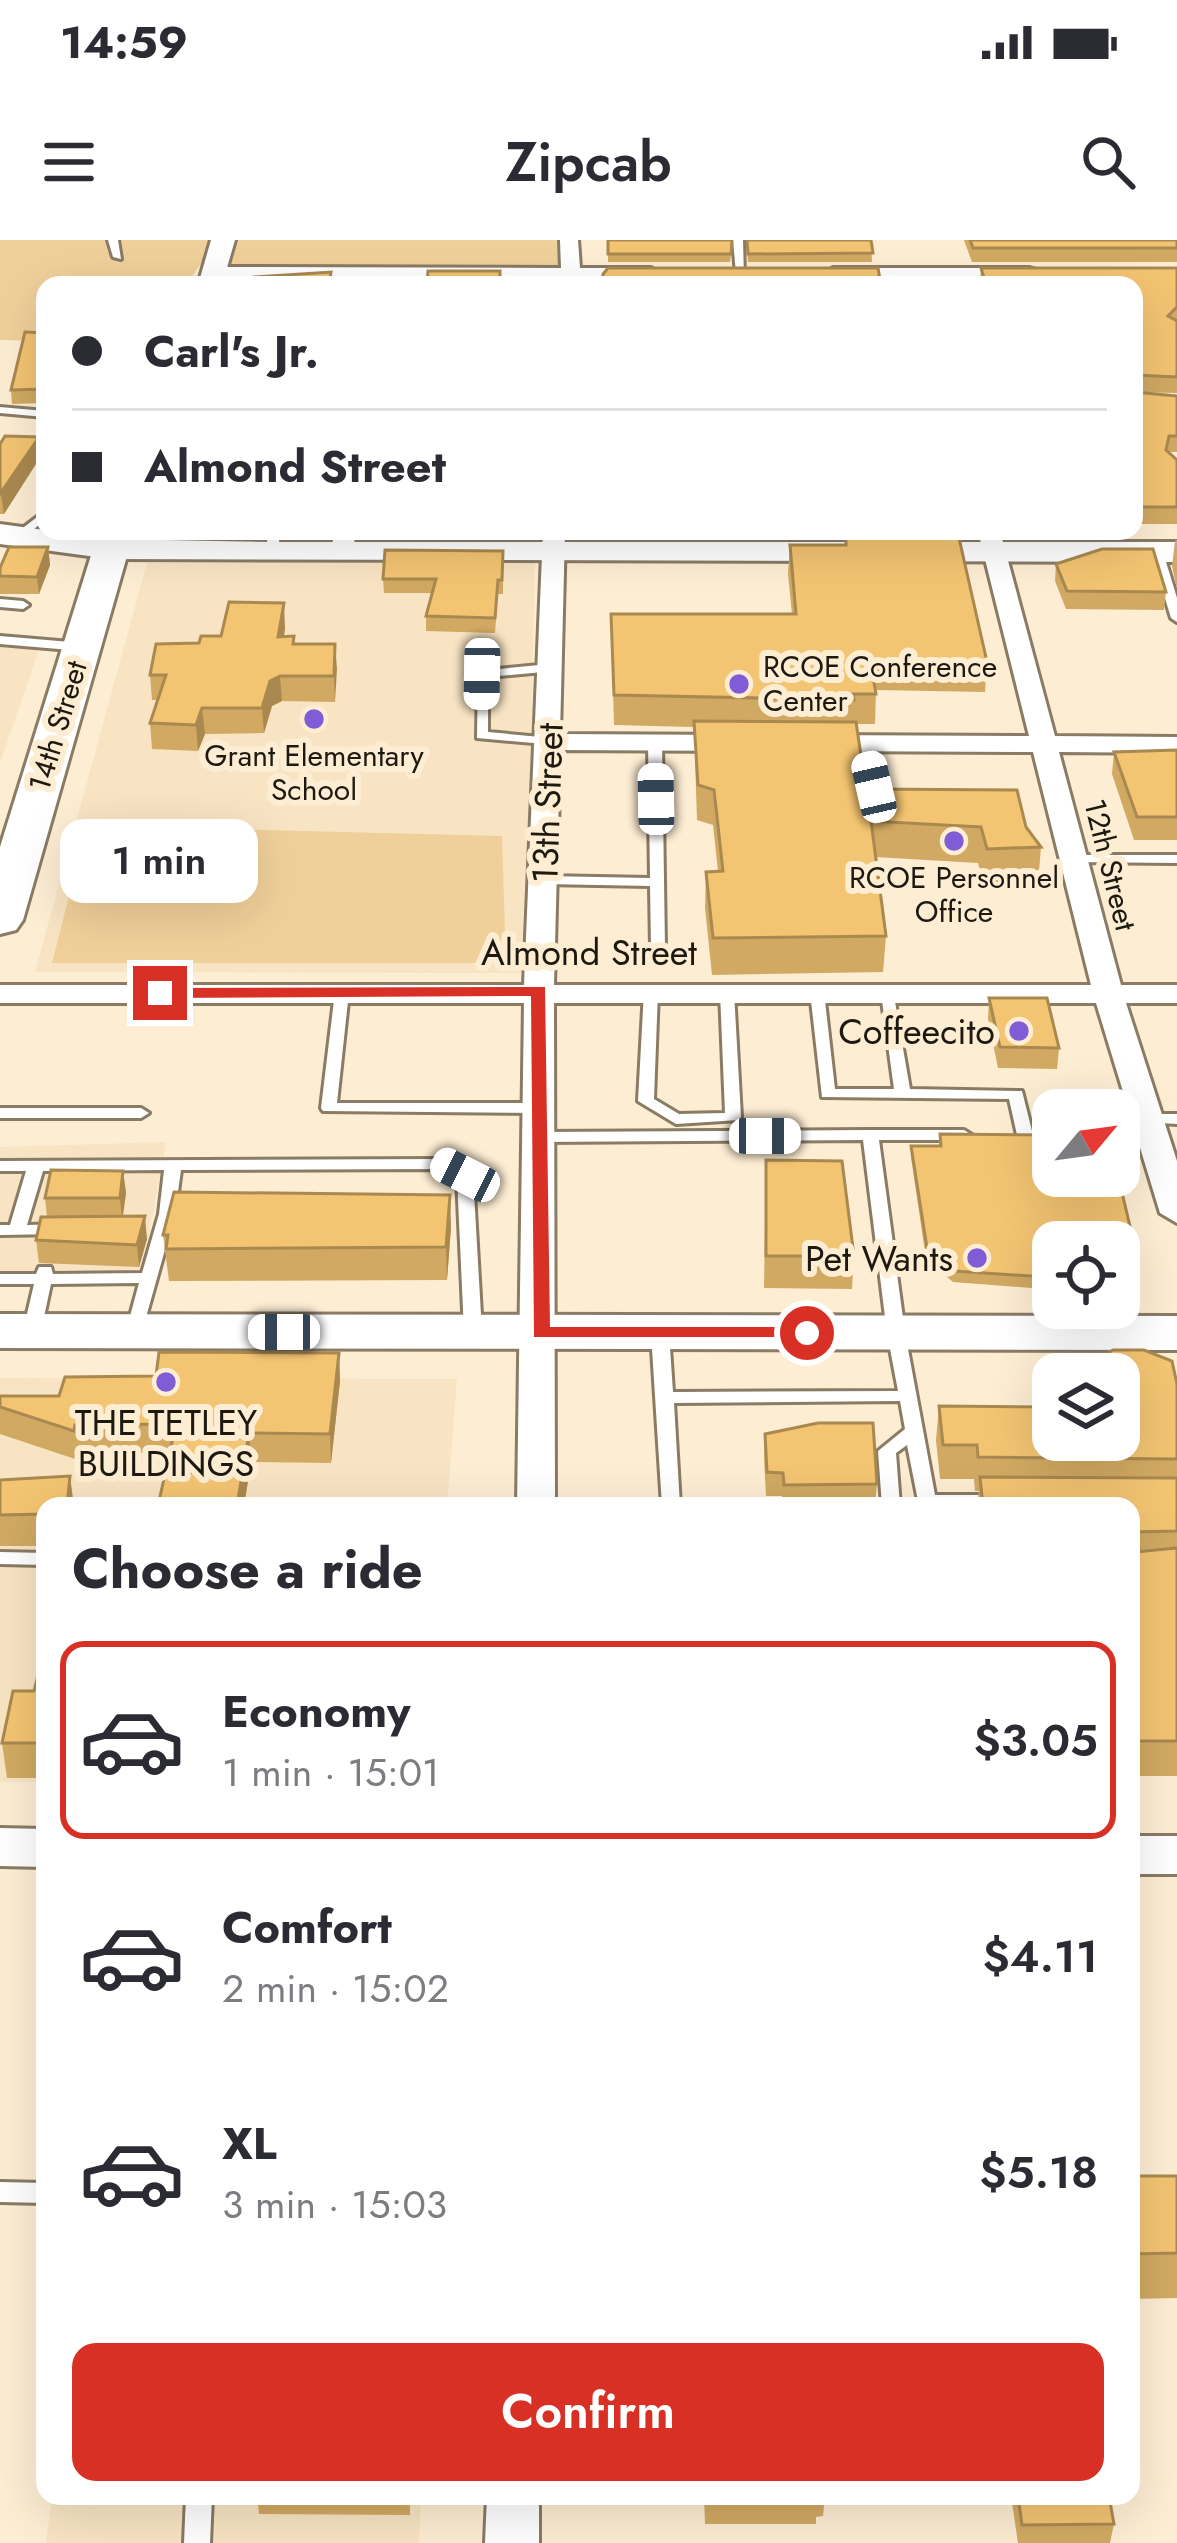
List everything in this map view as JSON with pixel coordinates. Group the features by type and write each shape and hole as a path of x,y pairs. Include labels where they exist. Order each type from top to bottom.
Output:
{"main road":[{"path":"114,540 811,545 992,541 1167,552"},
{"name":"14th Street","path":"7,876 114,540"},
{"path":"30,1302 135,1331 1177,1333"}],"street":[{"path":"214,276 223,240"},
{"path":"569,240 571,276"},
{"path":"916,252 922,276"},
{"path":"643,276 679,274"},
{"path":"731,274 765,275"},
{"path":"810,274 855,276"},
{"path":"994,276 1042,274"},
{"name":"12th Street","path":"992,541 1108,994 1159,1125 1177,1213"},
{"name":"13th Street","path":"536,1497 541,1333 539,991 551,742 553,542"},
{"path":"551,742 1177,745"},
{"name":"Almond Street","path":"0,994 1177,994"},
{"path":"0,1846 36,1848"},
{"path":"1140,1856 1177,1856"},
{"path":"512,2543 513,2505"}],"lane":[{"path":"113,240 118,257"},
{"path":"731,274 738,240"},
{"path":"0,410 36,413"},
{"path":"1167,552 1177,619"},
{"path":"0,603 23,605"},
{"path":"0,640 82,647"},
{"path":"550,668 482,674 482,735 551,742"},
{"path":"655,742 658,949"},
{"path":"863,743 881,817"},
{"path":"1072,859 1177,859"},
{"path":"544,880 658,882"},
{"path":"651,991 646,1101 676,1119 734,1118 727,992"},
{"path":"342,992 328,1108 540,1123 981,1135"},
{"path":"817,992 828,1094 903,1090 1016,1094 1032,1135 1003,1135"},
{"path":"888,993 903,1090"},
{"path":"849,1094 861,1135 926,1497"},
{"path":"0,1112 141,1113"},
{"path":"0,1166 442,1164 465,1175 473,1332"},
{"path":"135,1331 165,1221 173,1165"},
{"path":"36,1166 9,1230 55,1235 79,1229"},
{"path":"142,1229 190,1213"},
{"path":"442,1213 465,1214"},
{"path":"0,1279 30,1302 91,1273 150,1278"},
{"path":"660,1333 670,1497"},
{"path":"665,1398 908,1396"},
{"path":"890,1497 887,1451 914,1432"},
{"path":"0,1558 36,1559"},
{"path":"0,2192 36,2193"},
{"path":"197,2543 199,2505"}],"shaded area":[{"path":"0,240 573,240 573,273 200,265 192,276 36,276 36,341 0,340"},
{"path":"147,563 535,563 526,973 35,972"},
{"path":"0,635 43,638 0,763"},
{"path":"180,828 502,836 506,963 52,963 85,833"},
{"path":"166,1142 140,1284 0,1284 0,1147"},
{"path":"0,1378 457,1379 448,1497 36,1497 36,1782 0,1782"},
{"path":"51,2505 421,2505 419,2543 46,2543"}],"building":[{"path":"608,240 732,240 731,254 608,254"},
{"path":"747,240 871,240 873,253 748,254"},
{"path":"970,240 1177,240 1177,248 973,248"},
{"path":"608,268 878,268 879,276 603,276"},
{"path":"981,268 1177,268 1177,307 1168,316 1177,321 1177,377 1143,375 1143,276 983,276"},
{"path":"428,271 500,271 500,276 428,276"},
{"path":"331,272 330,276 269,276"},
{"path":"25,332 36,333 36,389 11,390"},
{"path":"1143,393 1177,396 1177,436 1169,436 1166,450 1177,460 1177,507 1143,507"},
{"path":"5,436 36,437 0,494 0,444"},
{"path":"846,540 959,540 987,662 870,660 876,694 853,694 854,700 614,695 611,614 796,614 790,545 846,545"},
{"path":"9,547 48,547 37,577 0,576"},
{"path":"1102,549 1153,549 1166,592 1067,591 1056,564"},
{"path":"385,550 503,551 495,618 426,616 436,579 383,579"},
{"path":"229,602 284,603 278,637 294,636 293,644 335,644 334,676 280,676 270,681 262,708 202,708 196,725 150,723 166,675 150,675 156,644 199,643 201,636 221,636"},
{"path":"694,721 856,722 866,789 1017,790 1026,827 1041,847 987,849 981,827 871,821 886,936 713,938 706,872 723,871 714,790 698,785"},
{"path":"1177,750 1177,817 1137,817 1114,752"},
{"path":"989,998 1047,998 1059,1048 1000,1047"},
{"path":"940,1134 1032,1135 1032,1197 1123,1197 1129,1221 1032,1221 1032,1276 954,1271 927,1248 911,1146 941,1146"},
{"path":"766,1160 842,1161 854,1256 766,1256"},
{"path":"51,1170 123,1171 120,1198 45,1198"},
{"path":"174,1192 450,1195 446,1247 166,1249 168,1235 163,1235"},
{"path":"145,1216 137,1245 36,1240 41,1217"},
{"path":"1144,1350 1172,1361 1177,1384 1177,1459 1140,1459 1140,1353 1107,1353"},
{"path":"159,1352 339,1353 330,1434 249,1433 238,1497 160,1497 165,1474 201,1472 168,1461 176,1424 75,1425 74,1431 0,1407 0,1396 59,1396 65,1377 156,1376"},
{"path":"939,1406 1032,1407 1032,1458 978,1457 977,1445 943,1445"},
{"path":"818,1423 873,1423 877,1484 784,1485 783,1473 767,1472 765,1434"},
{"path":"70,1476 68,1497 36,1497 36,1514 0,1515 0,1480"},
{"path":"980,1477 1177,1478 1177,1531 1140,1532 1140,1497 982,1497"},
{"path":"1177,1548 1177,1741 1140,1741 1140,1552"},
{"path":"36,1683 36,1743 2,1743 13,1691 34,1691"},
{"path":"1140,2176 1177,2176 1177,2253 1140,2254"},
{"path":"1019,2505 1111,2505 1114,2524 1022,2525"}],"place":[{"name":"RCOE Conference Center","path":"739,684"},
{"name":"Grant Elementary School","path":"314,719"},
{"name":"RCOE Personnel Office","path":"954,841"},
{"name":"Coffeecito","path":"1019,1031"},
{"name":"Pet Wants","path":"977,1258"},
{"name":"THE TETLEY BUILDINGS","path":"166,1382"}],"route":[{"path":"160,993 539,991 541,1333 807,1333"}]}
